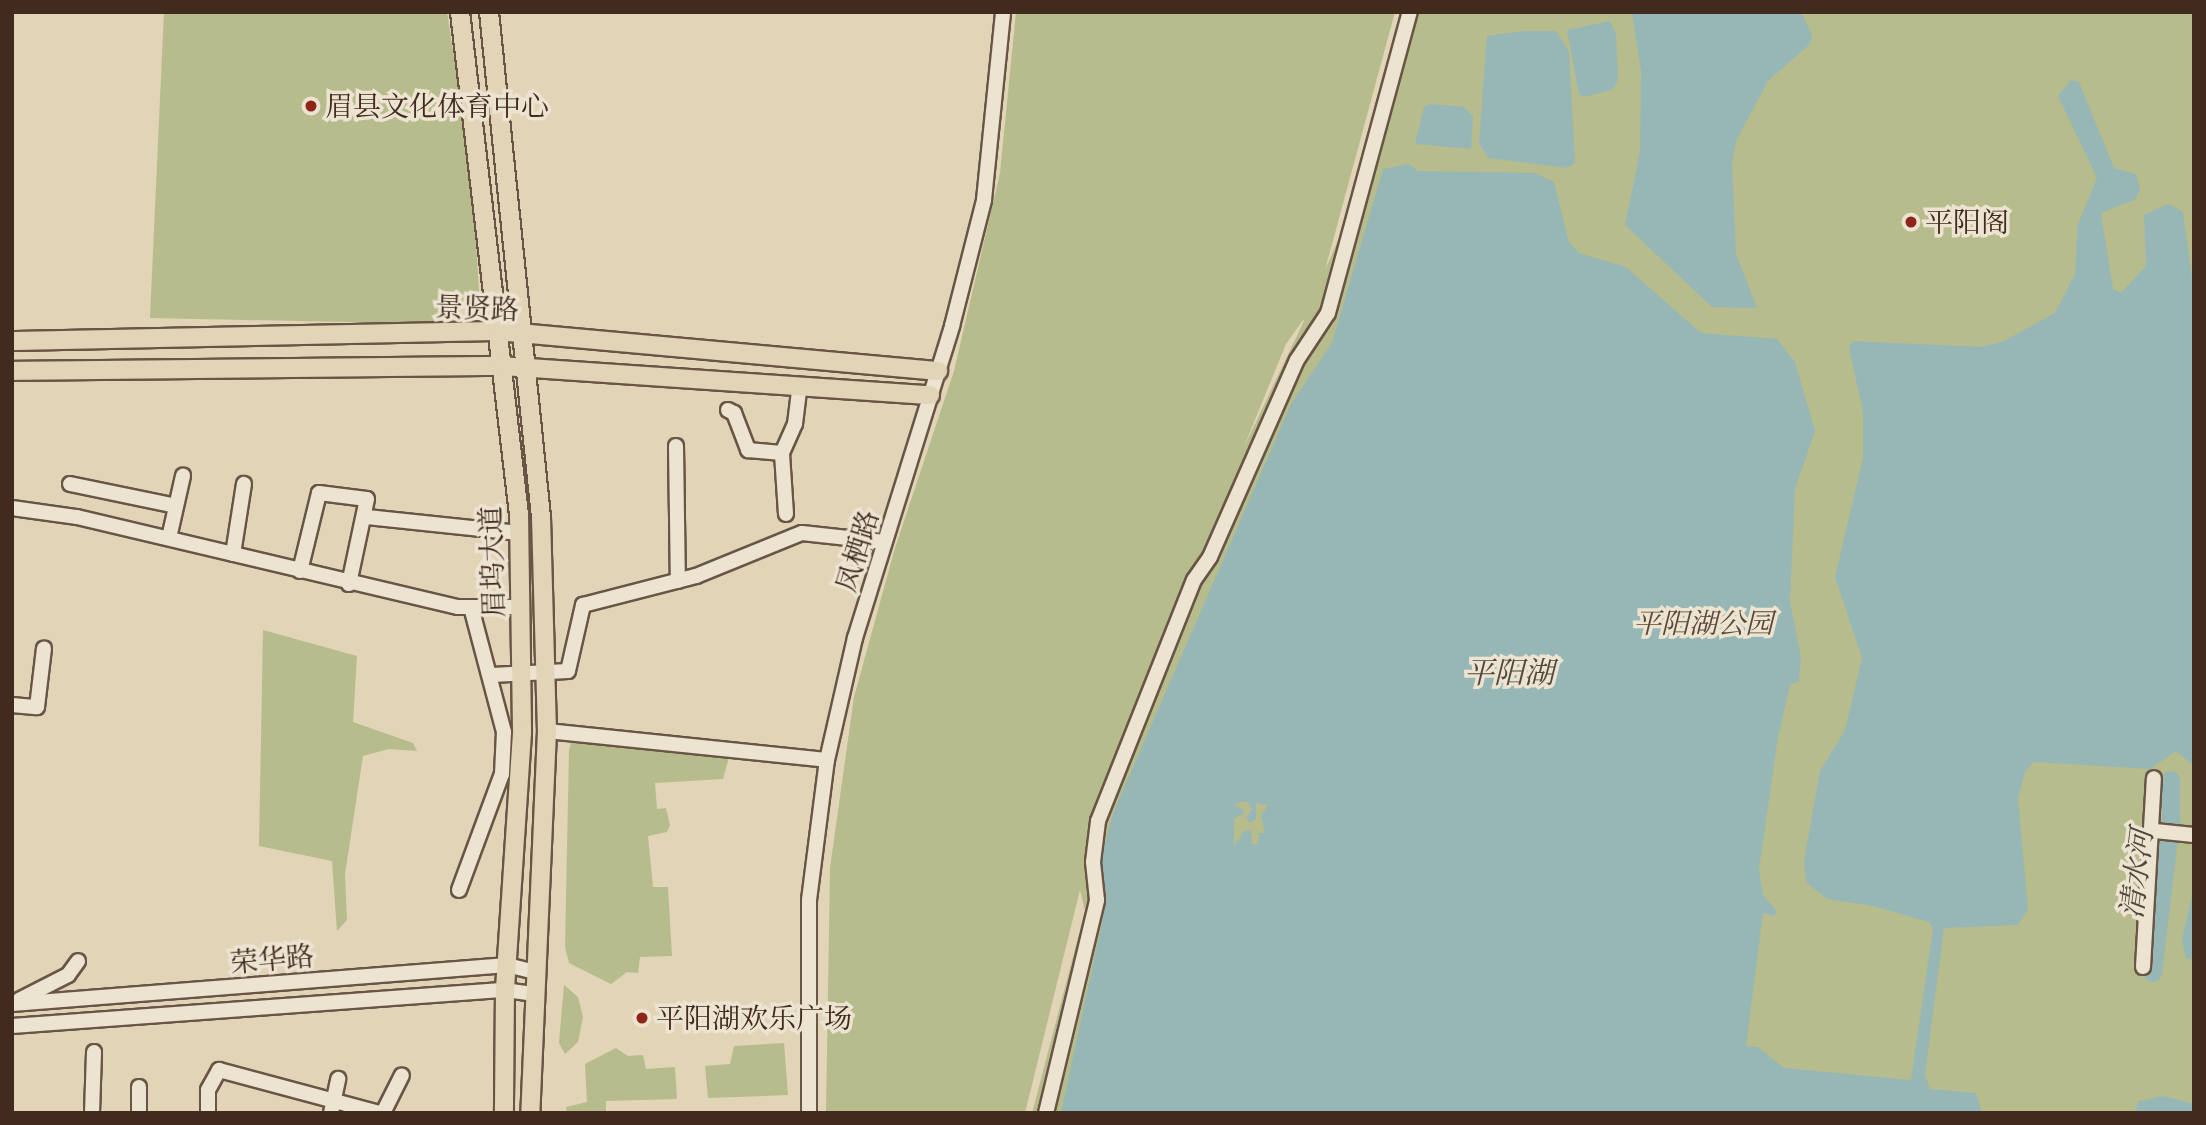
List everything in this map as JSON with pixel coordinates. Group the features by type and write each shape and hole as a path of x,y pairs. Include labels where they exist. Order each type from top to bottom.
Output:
{"main road":[{"name":"眉坞大道","path":"460,12 519,533 521,670 505,990 504,1113"},
{"name":"眉坞大道","path":"489,12 529,370 541,517 547,731 530,1113"},
{"name":"景贤路","path":"12,341 498,331 524,336 938,371"},
{"name":"景贤路","path":"12,371 501,366 799,390 930,396"}],"street":[{"name":"凤栖路","path":"809,1113 809,900 827,760 855,638 938,371 984,200 1003,12"},
{"path":"1046,1113 1097,900 1093,862 1098,821 1194,580 1210,557 1297,360 1328,313 1410,12"},
{"path":"786,514 782,453 795,424 799,390"},
{"path":"728,410 734,413 748,450 782,453"},
{"path":"677,446 678,580"},
{"path":"169,538 183,476"},
{"path":"70,484 176,506"},
{"path":"233,554 244,484"},
{"path":"300,571 319,493 367,499 367,517 349,584"},
{"path":"12,508 169,538 349,584 471,607 520,607"},
{"path":"367,517 519,533"},
{"path":"492,675 521,670 545,674 568,671 583,605 678,580 802,533 885,542"},
{"path":"459,890 502,774 504,732 492,675 471,607"},
{"path":"12,705 37,707 44,648"},
{"path":"547,731 827,760"},
{"path":"2143,967 2155,831 2154,778"},
{"path":"2155,831 2194,835"},
{"path":"13,1004 68,975 78,961"},
{"name":"荣华路","path":"13,1004 507,965 536,972"},
{"name":"荣华路","path":"12,1026 505,990 535,994"},
{"path":"92,1113 94,1052"},
{"path":"208,1113 208,1090 219,1070 335,1098 381,1113 402,1076"},
{"path":"331,1113 338,1079"},
{"path":"138,1087 139,1113"}],"green space":[{"name":"眉县文化体育中心","path":"164,12 447,12 473,182 479,292 446,324 150,318"},
{"name":"平阳湖公园","path":"1016,12 1395,12 1325,270 1377,152 1414,12 2194,12 2194,1113 1032,1113 1085,911 1080,890 1025,1113 826,1113 830,868 854,697 895,548 954,371 1000,173","holes":["1304,321 1243,449 1286,344"]},
{"path":"263,630 357,656 353,722 413,743 417,751 389,749 363,756 345,874 347,920 337,931 332,861 259,846"},
{"path":"571,743 729,757 723,779 655,783 657,809 666,808 670,825 667,832 648,836 653,887 668,887 672,956 640,957 638,973 627,972 611,984 569,963 565,947 569,751"},
{"path":"564,985 578,997 583,1017 578,1042 565,1054 559,1043"},
{"path":"784,1043 788,1095 708,1098 705,1066 730,1064 734,1046"},
{"path":"616,1048 628,1056 643,1055 646,1069 675,1067 677,1099 606,1101 606,1113 567,1113 566,1107 587,1102 585,1064"}],"water":[{"path":"1632,12 1801,12 1812,35 1810,44 1768,81 1736,141 1732,163 1736,254 1757,308 1712,307 1625,225 1640,152 1641,71"},
{"path":"1610,21 1616,33 1618,81 1612,90 1584,97 1579,94 1567,30"},
{"path":"1525,31 1556,31 1569,52 1575,163 1567,168 1488,158 1479,143 1487,36"},
{"name":"平阳湖","path":"2071,80 2079,82 2114,168 2136,174 2140,188 2136,199 2101,213 2113,289 2121,293 2146,266 2144,215 2168,204 2183,212 2194,293 2194,766 2176,751 2150,769 2034,762 2025,772 2018,799 2028,909 2018,925 1944,928 1925,1075 1930,1089 1976,1093 1982,1113 1061,1113 1102,923 1102,855 1114,811 1291,404 1332,343 1383,169 1409,164 1418,171 1535,173 1554,182 1569,242 1579,253 1626,267 1701,333 1777,339 1795,362 1815,431 1795,489 1790,602 1801,657 1799,681 1790,685 1778,737 1759,869 1763,895 1776,910 1775,916 1763,913 1746,1046 1758,1047 1784,1068 1911,1080 1933,928 1929,922 1873,906 1827,899 1806,882 1804,861 1820,771 1845,730 1862,658 1835,577 1863,458 1863,411 1849,348 1852,341 1980,347 2002,342 2055,313 2075,274 2078,224 2097,178 2058,96","holes":["1247,801 1252,809 1246,818 1250,823 1256,819 1256,803 1268,805 1261,816 1265,833 1259,833 1258,845 1252,844 1251,830 1244,831 1234,847 1234,819 1245,812 1234,804"]},
{"path":"1430,104 1464,107 1473,116 1471,149 1415,144 1424,107"},
{"path":"2194,886 2194,960 2186,958 2182,940"},
{"path":"2163,1096 2194,1104 2194,1113 2134,1113 2139,1101"}],"waterway":[{"name":"清水河","path":"2153,973 2171,822 2171,780"}],"place":[{"name":"眉县文化体育中心","path":"311,106"},
{"name":"平阳阁","path":"1911,222"},
{"name":"平阳湖欢乐广场","path":"642,1018"}]}
